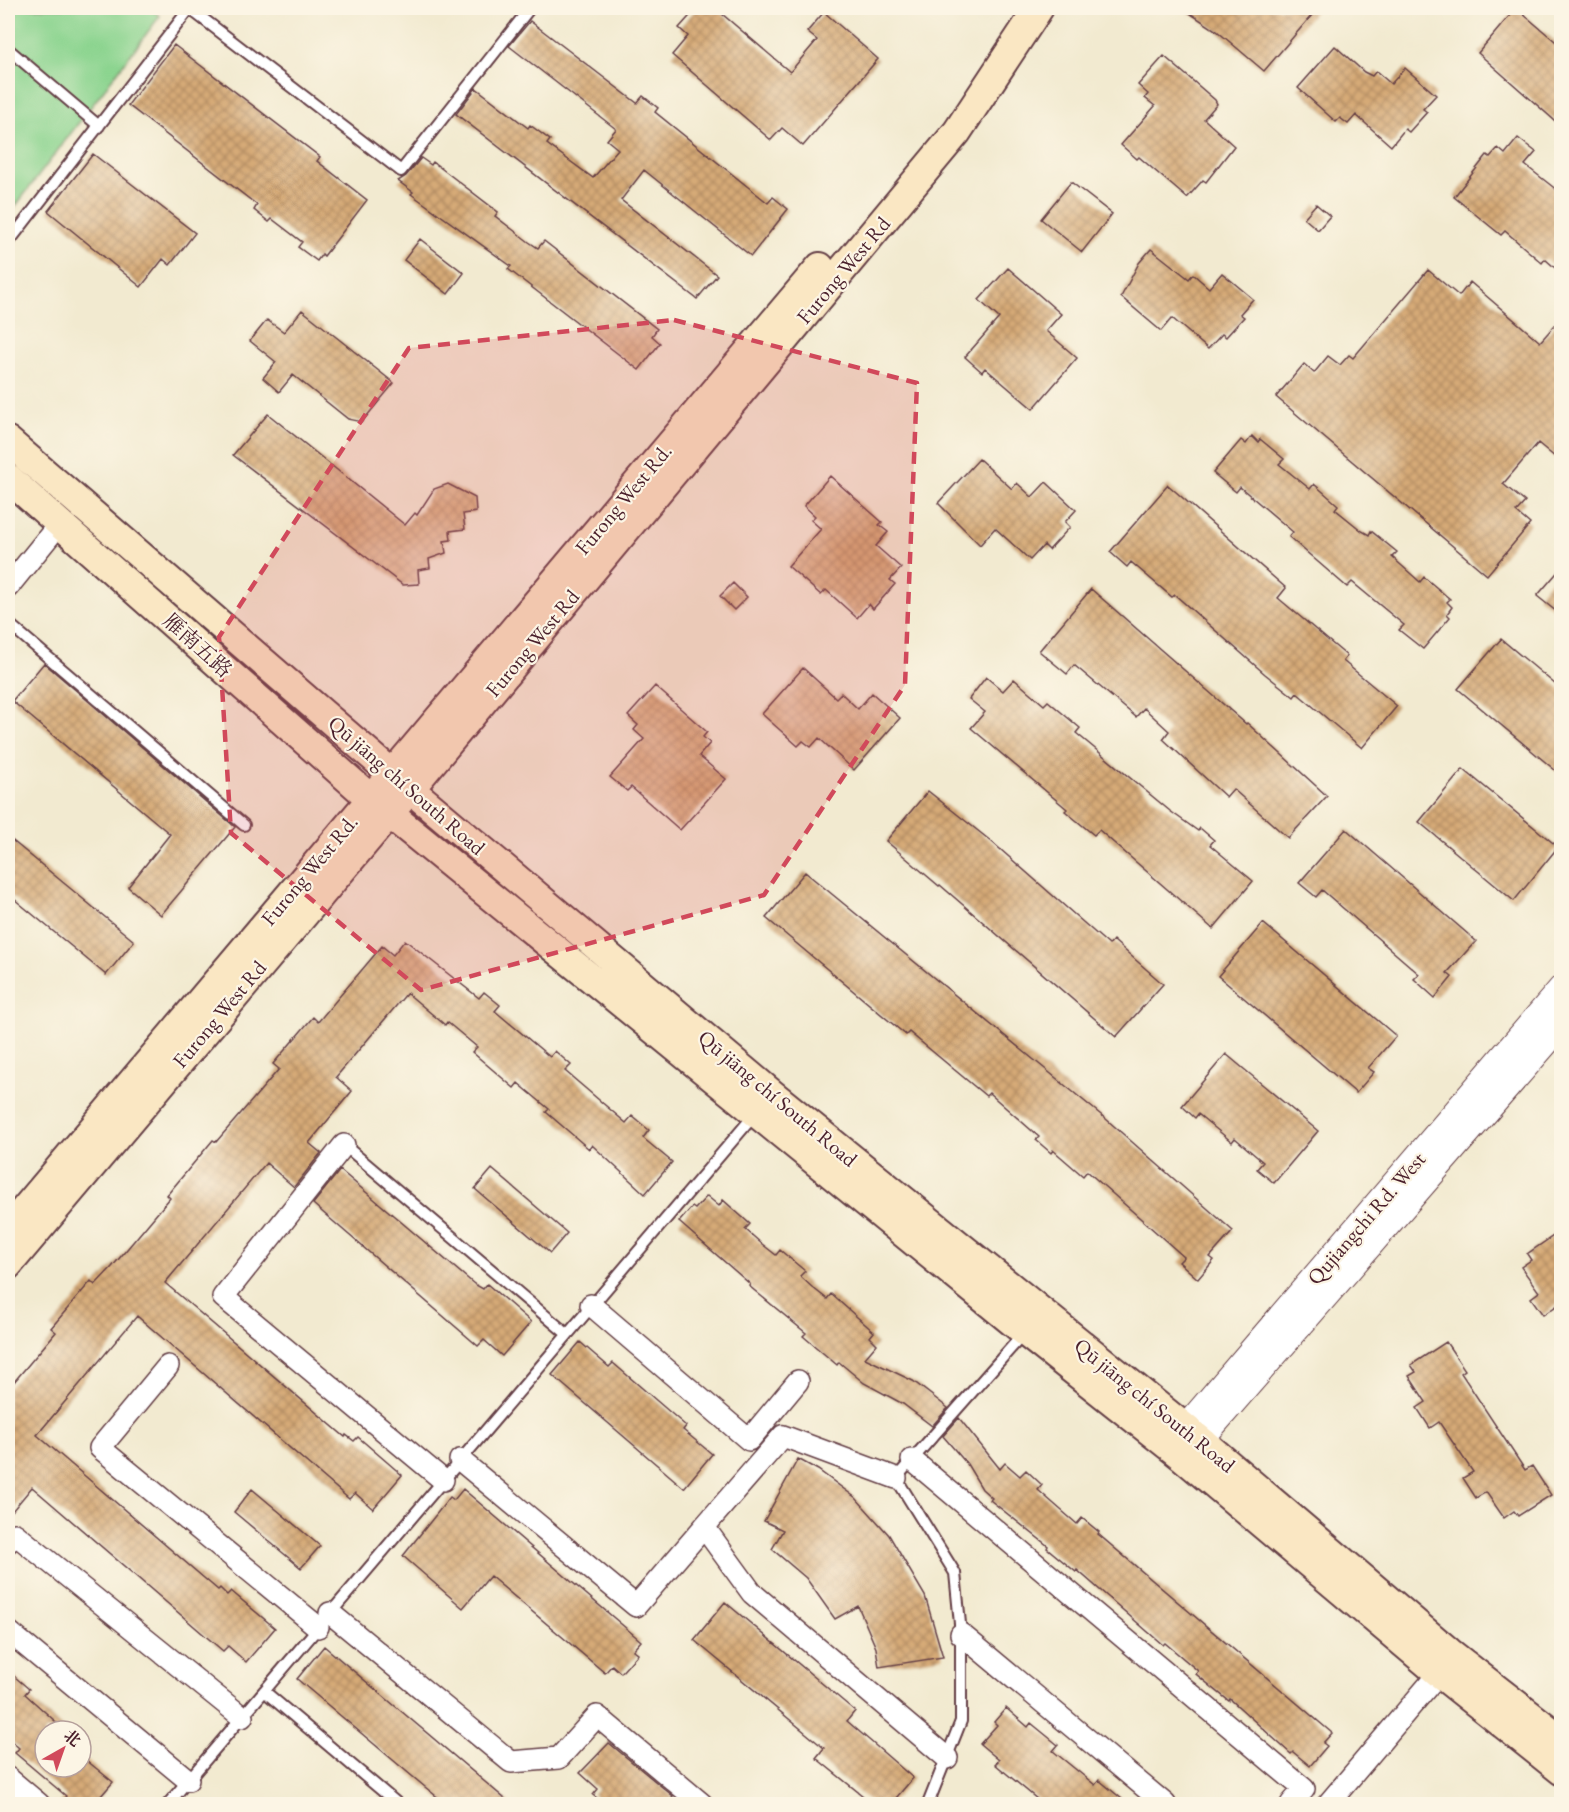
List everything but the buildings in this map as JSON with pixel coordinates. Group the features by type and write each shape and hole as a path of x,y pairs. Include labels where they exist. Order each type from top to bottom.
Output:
{"main road":[{"name":"Furong West Rd.","path":"400,780 945,119 1017,8"},
{"name":"Furong West Rd","path":"8,1265 379,805 957,132 1039,8"},
{"name":"Qū jiāng chí South Road","path":"8,441 400,780 1185,1443 1562,1740"},
{"name":"雁南五路","path":"8,478 379,805"},
{"name":"Furong West Rd.","path":"8,1229 379,805"},
{"name":"Qū jiāng chí South Road","path":"379,805 1025,1332 1185,1443 1439,1673 1562,1771"}],"street":[{"path":"8,586 60,523"},
{"name":"Qujiangchi Rd. West","path":"1185,1443 1562,988"},
{"name":"Qujiangchi Rd. West","path":"1185,1443 1562,1024"},
{"path":"344,1145 223,1297 443,1480"},
{"path":"591,1305 748,1440 798,1381"},
{"path":"168,1366 100,1448 511,1762 559,1758 597,1716 702,1804"},
{"path":"460,1460 636,1606 783,1437 896,1478"},
{"path":"912,1460 1304,1789 1291,1804"},
{"path":"704,1527 752,1593 947,1758"},
{"path":"8,1542 15,1534 242,1718"},
{"path":"8,1631 189,1780"},
{"path":"960,1634 1164,1804"},
{"path":"1328,1804 1439,1673"},
{"path":"8,1778 39,1804"}],"lane":[{"path":"8,243 190,8 401,171 530,8"},
{"path":"8,49 99,126"},
{"path":"8,623 244,825"},
{"path":"168,1804 756,1113"},
{"path":"344,1145 567,1334"},
{"path":"928,1804 961,1721 960,1634 955,1573 896,1478 1025,1332"},
{"path":"264,1691 398,1804"}],"highlighted area":[{"path":"674,320 917,383 905,685 764,895 421,990 231,833 219,637 409,348"}],"green space":[{"path":"8,8 149,8 160,16 8,216"}]}
